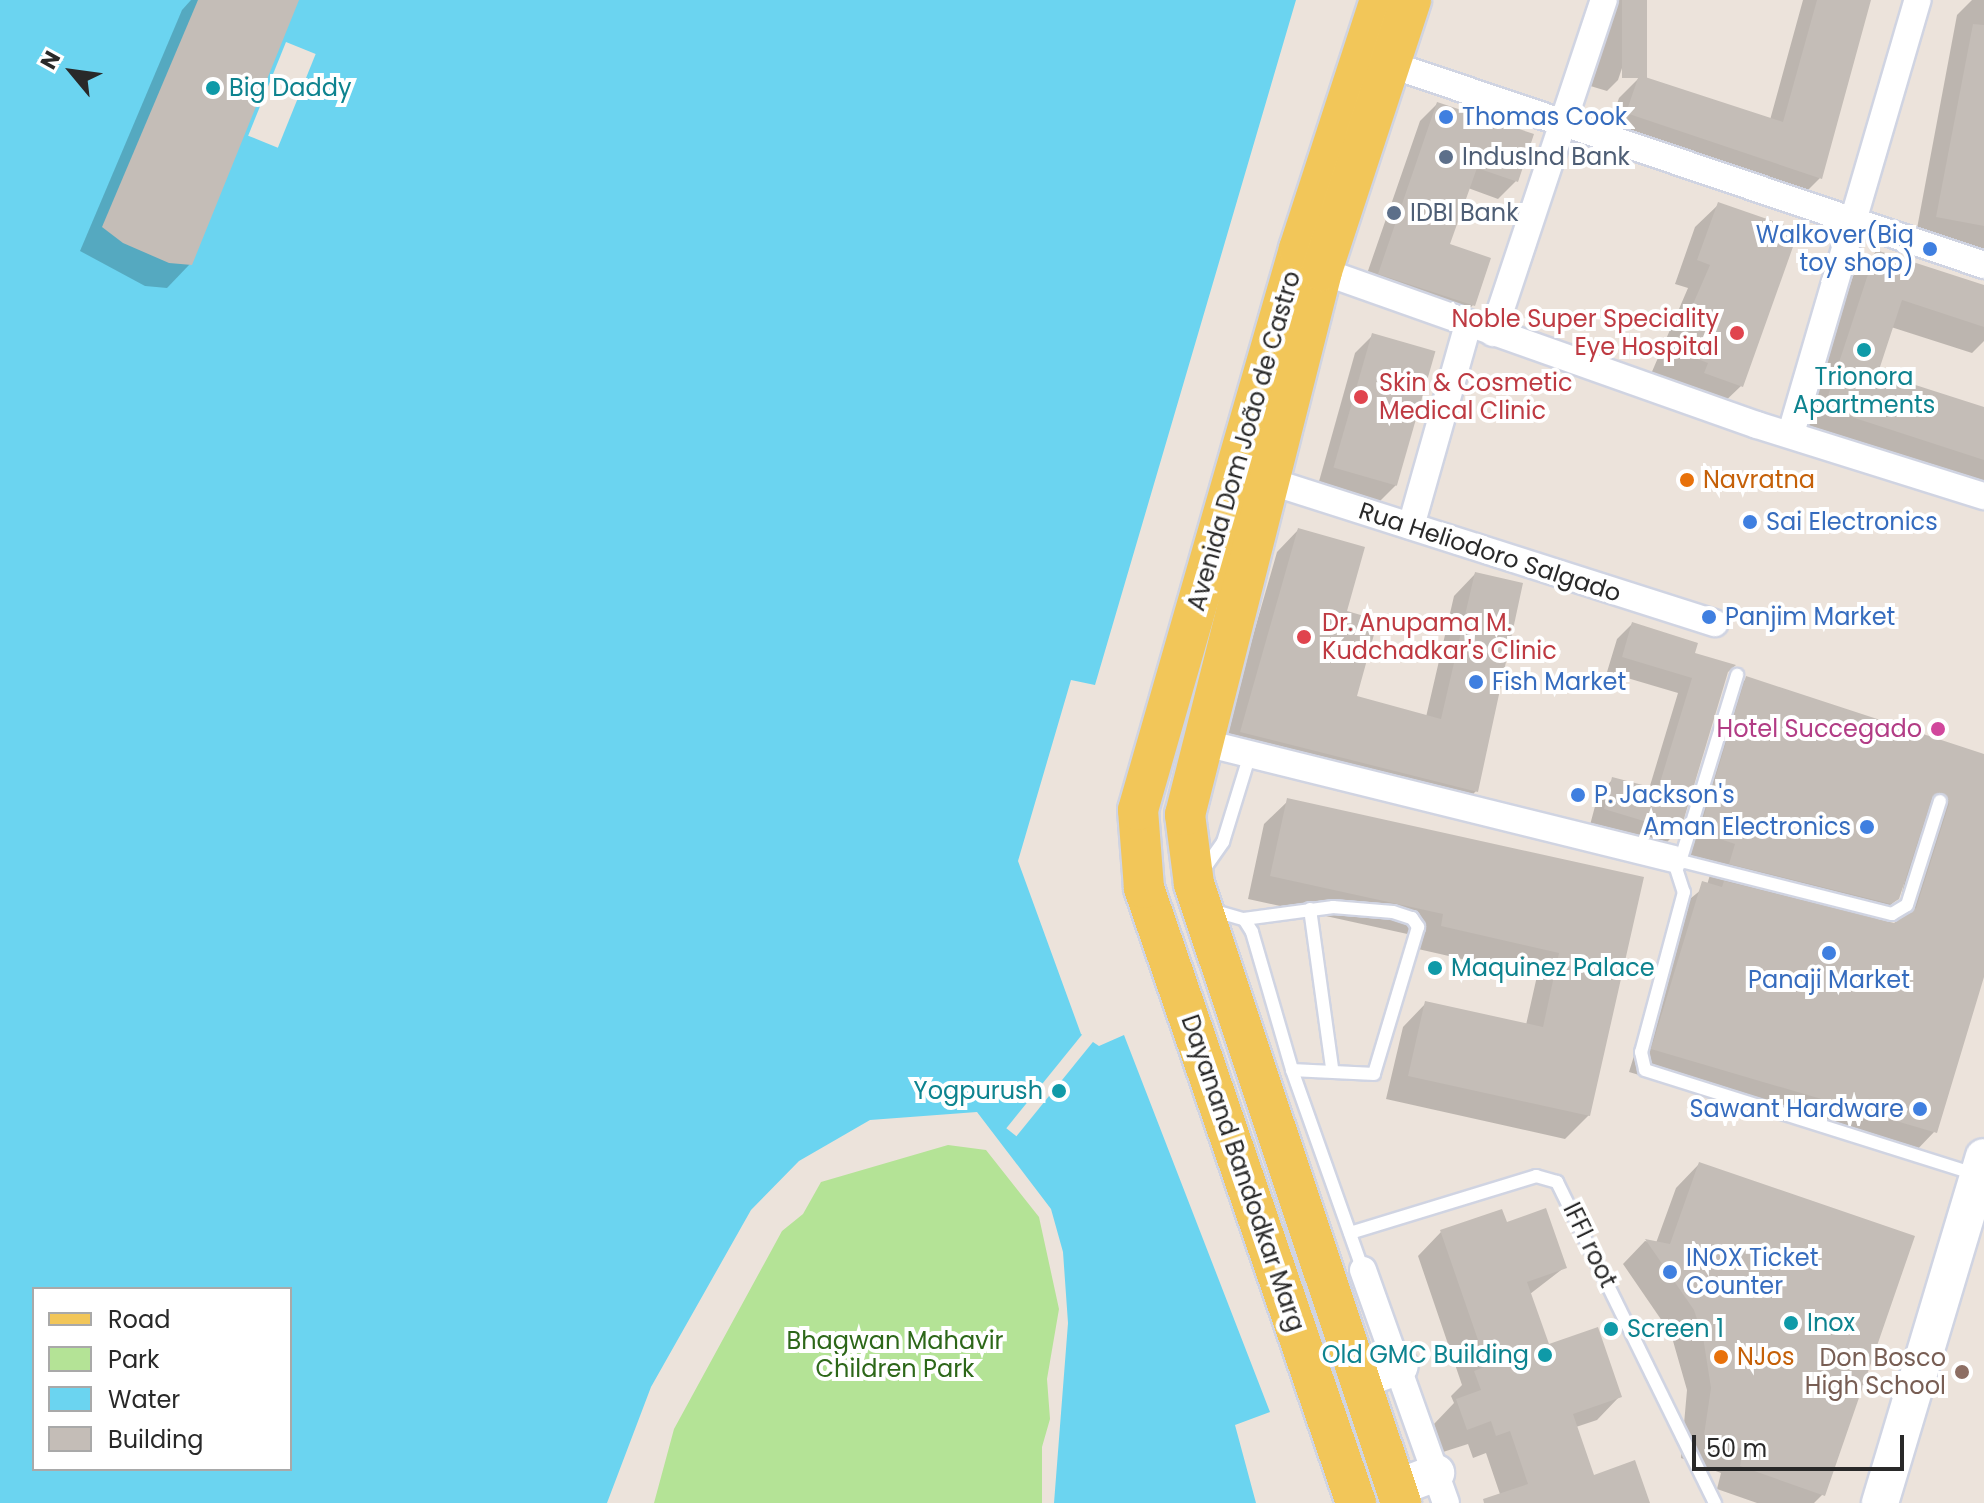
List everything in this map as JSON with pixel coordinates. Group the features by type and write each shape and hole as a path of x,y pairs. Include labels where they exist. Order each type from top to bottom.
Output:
{"main road":[{"name":"Avenida Dom João de Castro","path":"1144,888 1138,810 1299,249 1380,0"},
{"name":"Avenida Dom João de Castro","path":"1398,1496 1195,882 1185,815 1205,743 1266,480 1322,271 1411,0"},
{"name":"Dayanand Bandodkar Marg","path":"1144,888 1356,1503"}],"street":[{"path":"1411,526 1480,329 1563,127 1604,0"},
{"path":"1791,433 1918,0"},
{"path":"1389,64 1563,127 1854,217 1984,265"},
{"path":"1322,271 1480,329 1984,496"},
{"name":"Rua Heliodoro Salgado","path":"1266,480 1715,623"},
{"path":"1205,743 1675,865"},
{"path":"1880,1503 1981,1166"},
{"path":"1363,1270 1400,1366 1441,1488 1398,1496"},
{"path":"1360,1380 1400,1366"}],"lane":[{"path":"1737,675 1675,865 1684,892 1641,1052 1645,1070 1981,1166"},
{"path":"1250,754 1223,842 1195,882 1244,919 1292,1070 1363,1270"},
{"path":"1675,865 1892,914 1907,905 1940,801"},
{"path":"1244,919 1310,909 1393,912 1412,918 1418,927 1379,1068 1369,1075 1332,1068 1292,1070"},
{"path":"1310,909 1332,1068"},
{"name":"IFFI root","path":"1350,1233 1536,1176 1557,1182 1715,1503"}],"green space":[{"name":"Bhagwan Mahavir Children Park","path":"948,1145 986,1150 1039,1217 1059,1309 1047,1379 1050,1419 1042,1447 1042,1503 654,1503 674,1429 782,1231 803,1214 821,1182"}],"water":[{"path":"0,0 1296,0 1095,685 1071,680 1018,861 1081,1034 1099,1046 1124,1035 1270,1412 1235,1425 1256,1503 1054,1503 1068,1323 1063,1252 1051,1209 977,1112 870,1120 799,1161 751,1210 651,1387 607,1503 0,1503"}],"pier":[{"path":"286,42 316,54 278,148 248,136"},
{"path":"1085,1031 1095,1039 1016,1136 1006,1128"}],"building":[{"name":"Big Daddy","path":"198,0 299,0 192,265 169,263 123,243 102,227"},
{"path":"1622,0 1647,0 1647,78 1622,78"},
{"path":"1817,0 1871,0 1822,179 1626,113 1639,75 1783,122"},
{"path":"1973,24 1984,25 1984,226 1936,217"},
{"path":"1437,102 1534,134 1518,182 1477,168 1450,244 1491,258 1475,306 1378,274"},
{"path":"1718,202 1799,230 1743,387 1704,373 1708,363 1673,350 1710,265 1697,260"},
{"name":"Trionora Apartments","path":"1876,250 1984,285 1984,327 1902,300 1878,373 1984,407 1984,460 1824,408"},
{"path":"1372,333 1435,351 1397,486 1333,468"},
{"path":"1298,528 1365,547 1347,611 1378,620 1357,696 1441,719 1475,572 1523,583 1478,792 1240,732"},
{"path":"1632,622 1698,643 1695,653 1736,665 1728,672 1680,832 1604,809 1612,777 1658,789 1692,678 1622,657"},
{"name":"Panaji Market","path":"1746,676 1984,754 1984,977 1937,1133 1651,1049 1702,881 1722,887 1724,881 1894,923 1916,908 1949,804 1943,793 1932,798 1899,899 1891,904 1729,864 1735,844 1699,832"},
{"path":"1287,798 1644,877 1590,1116 1408,1076 1425,1001 1543,1027 1559,953 1441,926 1443,914 1270,876"},
{"name":"Inox","path":"1699,1162 1915,1236 1825,1496 1740,1466 1743,1449 1704,1435 1711,1388 1703,1337 1694,1310 1645,1239 1670,1244"},
{"name":"Old GMC Building","path":"1546,1208 1567,1268 1527,1282 1549,1344 1598,1327 1622,1397 1573,1414 1594,1475 1635,1460 1650,1503 1484,1503 1483,1499 1528,1484 1510,1431 1496,1436 1491,1421 1467,1430 1456,1399 1481,1390 1474,1371 1487,1366 1440,1230 1502,1209 1507,1222"}],"place":[{"name":"Big Daddy","path":"213,88"},
{"name":"Thomas Cook","path":"1446,117"},
{"name":"IndusInd Bank","path":"1446,157"},
{"name":"IDBI Bank","path":"1394,213"},
{"name":"Walkover(Big toy shop)","path":"1930,249"},
{"name":"Noble Super Speciality Eye Hospital","path":"1737,333"},
{"name":"Trionora Apartments","path":"1864,350"},
{"name":"Skin & Cosmetic Medical Clinic","path":"1361,397"},
{"name":"Navratna","path":"1687,480"},
{"name":"Sai Electronics","path":"1750,522"},
{"name":"Panjim Market","path":"1709,617"},
{"name":"Dr. Anupama M. Kudchadkar's Clinic","path":"1304,637"},
{"name":"Fish Market","path":"1476,682"},
{"name":"Hotel Succegado","path":"1938,729"},
{"name":"P. Jackson's","path":"1578,795"},
{"name":"Aman Electronics","path":"1867,827"},
{"name":"Panaji Market","path":"1829,953"},
{"name":"Maquinez Palace","path":"1435,968"},
{"name":"Yogpurush","path":"1059,1091"},
{"name":"Sawant Hardware","path":"1920,1109"},
{"name":"INOX Ticket Counter","path":"1670,1272"},
{"name":"Inox","path":"1791,1323"},
{"name":"Screen 1","path":"1611,1329"},
{"name":"Old GMC Building","path":"1545,1355"},
{"name":"NJos","path":"1721,1357"},
{"name":"Don Bosco High School","path":"1962,1372"}]}
